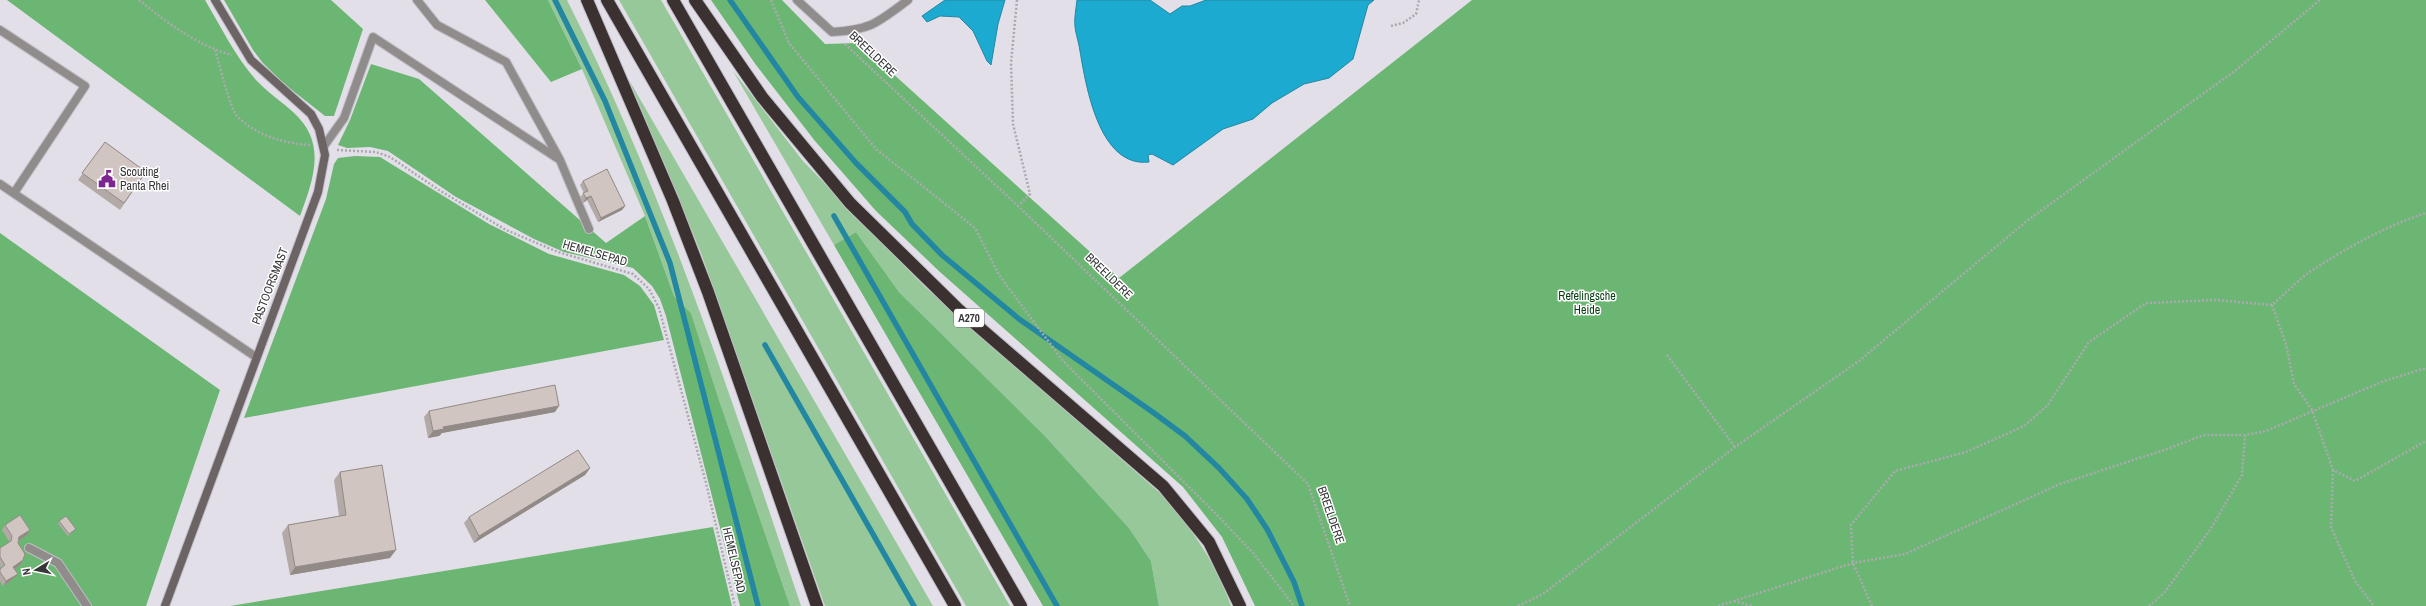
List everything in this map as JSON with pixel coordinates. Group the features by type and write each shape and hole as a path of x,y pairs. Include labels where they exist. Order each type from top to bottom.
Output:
{"highway":[{"path":"587,0 676,208 713,307 817,606"},
{"path":"607,0 955,606"},
{"path":"673,0 1021,606"},
{"name":"A270","path":"695,0 762,97 850,203 953,304 1163,486 1209,542 1240,606"}],"street":[{"name":"PASTOORSMAST","path":"165,606 318,192 325,155 319,129 310,114 251,60 215,0"},
{"path":"417,0 437,25 506,62 560,160 589,229"},
{"name":"BREELDERE","path":"797,0 832,32"},
{"path":"832,32 858,30 868,27 908,0"},
{"path":"0,30 85,86 14,193"},
{"path":"324,146 344,118 373,37 560,160"},
{"path":"0,184 256,357"},
{"path":"29,548 58,562 87,606"}],"path":[{"path":"139,0 160,17 215,50 251,60"},
{"path":"771,0 789,43 876,149 975,228 999,274 1063,360 1254,554 1294,606"},
{"path":"1017,0 1011,63 1013,124 1030,194 1018,206"},
{"path":"1391,26 1403,23 1416,14 1419,0"},
{"path":"1518,606 1543,594 1735,447 1858,361 2028,220 2236,70 2320,0"},
{"name":"BREELDERE","path":"832,32 1018,206 1308,484 1350,606"},
{"name":"HEMELSEPAD","path":"215,50 236,115 262,133 289,144 324,146 341,152 376,152 390,157 440,190 506,230 558,252 633,274 649,289 659,308 706,483 735,606"},
{"path":"1872,606 1853,564 1850,526 1895,471 1966,452 2024,426 2047,406 2089,342 2146,303 2216,300 2272,306 2316,268 2355,245 2408,219 2426,213"},
{"path":"2272,306 2286,344 2294,384 2312,410 2333,470 2331,528 2355,581 2374,606"},
{"path":"1667,355 1735,447"},
{"path":"1718,606 1733,600 1853,564 1906,554 2060,484 2167,450 2204,435 2245,435 2266,431 2312,410 2384,381 2426,368"},
{"path":"2149,606 2164,593 2210,530 2242,475 2245,435"},
{"path":"2333,470 2355,481 2426,441"},
{"path":"1733,600 1752,606"}],"green space":[{"path":"7,0 205,0 248,71 265,89 293,112 304,124 311,136 314,149 313,175 300,216"},
{"path":"224,0 331,0 363,29 334,116 325,116 283,83 262,62 253,50"},
{"path":"485,0 548,0 582,69 551,82"},
{"path":"548,0 567,0 602,73 635,148 695,298 801,606 790,606 719,400 691,313 674,296 645,216 582,69"},
{"path":"619,0 661,0 1010,606 966,606"},
{"name":"Refelingsche Heide","path":"711,0 782,0 825,44 859,43 1119,278 1472,0 2426,0 2426,606 1255,606 1222,537 1183,487 940,272 876,211 815,141 756,65"},
{"path":"371,64 419,79 606,243 645,216 674,296 691,313 719,400 790,606 740,606 666,316 660,299 652,286 633,268 564,252 534,239 456,197 388,151 370,147 347,148 338,145 350,120"},
{"path":"733,71 803,161 925,287 1169,501 1188,526 1212,564 1231,606 1159,606 1151,561 1129,528 1044,435 899,292 856,232 834,245"},
{"path":"629,80 933,606 825,606 701,253"},
{"path":"355,156 380,157 489,224 549,254 624,275 640,286 654,305 664,340 244,418 326,199 334,164 338,158"},
{"path":"856,232 899,292 1044,435 1129,528 1151,561 1159,606 1043,606 834,245"},
{"path":"0,233 220,390 146,606 0,606"},
{"path":"713,527 732,606 230,606"}],"water":[{"path":"945,0 1005,0 998,24 991,65 987,61 973,31 959,17 940,16 927,22 922,16"},
{"path":"1077,0 1150,0 1170,14 1182,6 1190,6 1206,0 1374,0 1368,5 1353,59 1329,78 1304,84 1272,103 1253,119 1223,129 1173,165 1152,154 1148,155 1149,162 1132,160 1118,152 1107,139 1098,122 1086,84 1075,27"}],"building":[{"path":"105,142 146,172 124,203 82,173"},
{"path":"607,169 625,206 601,218 591,196 586,198 583,193 588,191 583,181"},
{"path":"555,385 559,406 443,427 444,429 433,431 429,411"},
{"path":"578,450 590,468 479,536 469,517"},
{"path":"382,465 396,550 295,567 288,525 346,515 340,472"},
{"path":"20,515 30,530 19,537 18,543 25,554 23,560 13,567 18,574 6,581 0,572 0,569 5,565 0,557 0,548 11,541 12,536 5,525"},
{"path":"66,516 76,529 69,534 59,521"}],"waterway":[{"path":"555,0 605,101 670,263 758,606"},
{"path":"730,0 798,97 856,163 905,212 912,224 942,255 1019,319 1185,436 1219,468 1247,499 1267,529 1294,582 1302,606"},
{"path":"834,216 1057,606"},
{"path":"765,345 914,606"}],"place":[{"name":"Scouting Panta Rhei","path":"107,179"}]}
